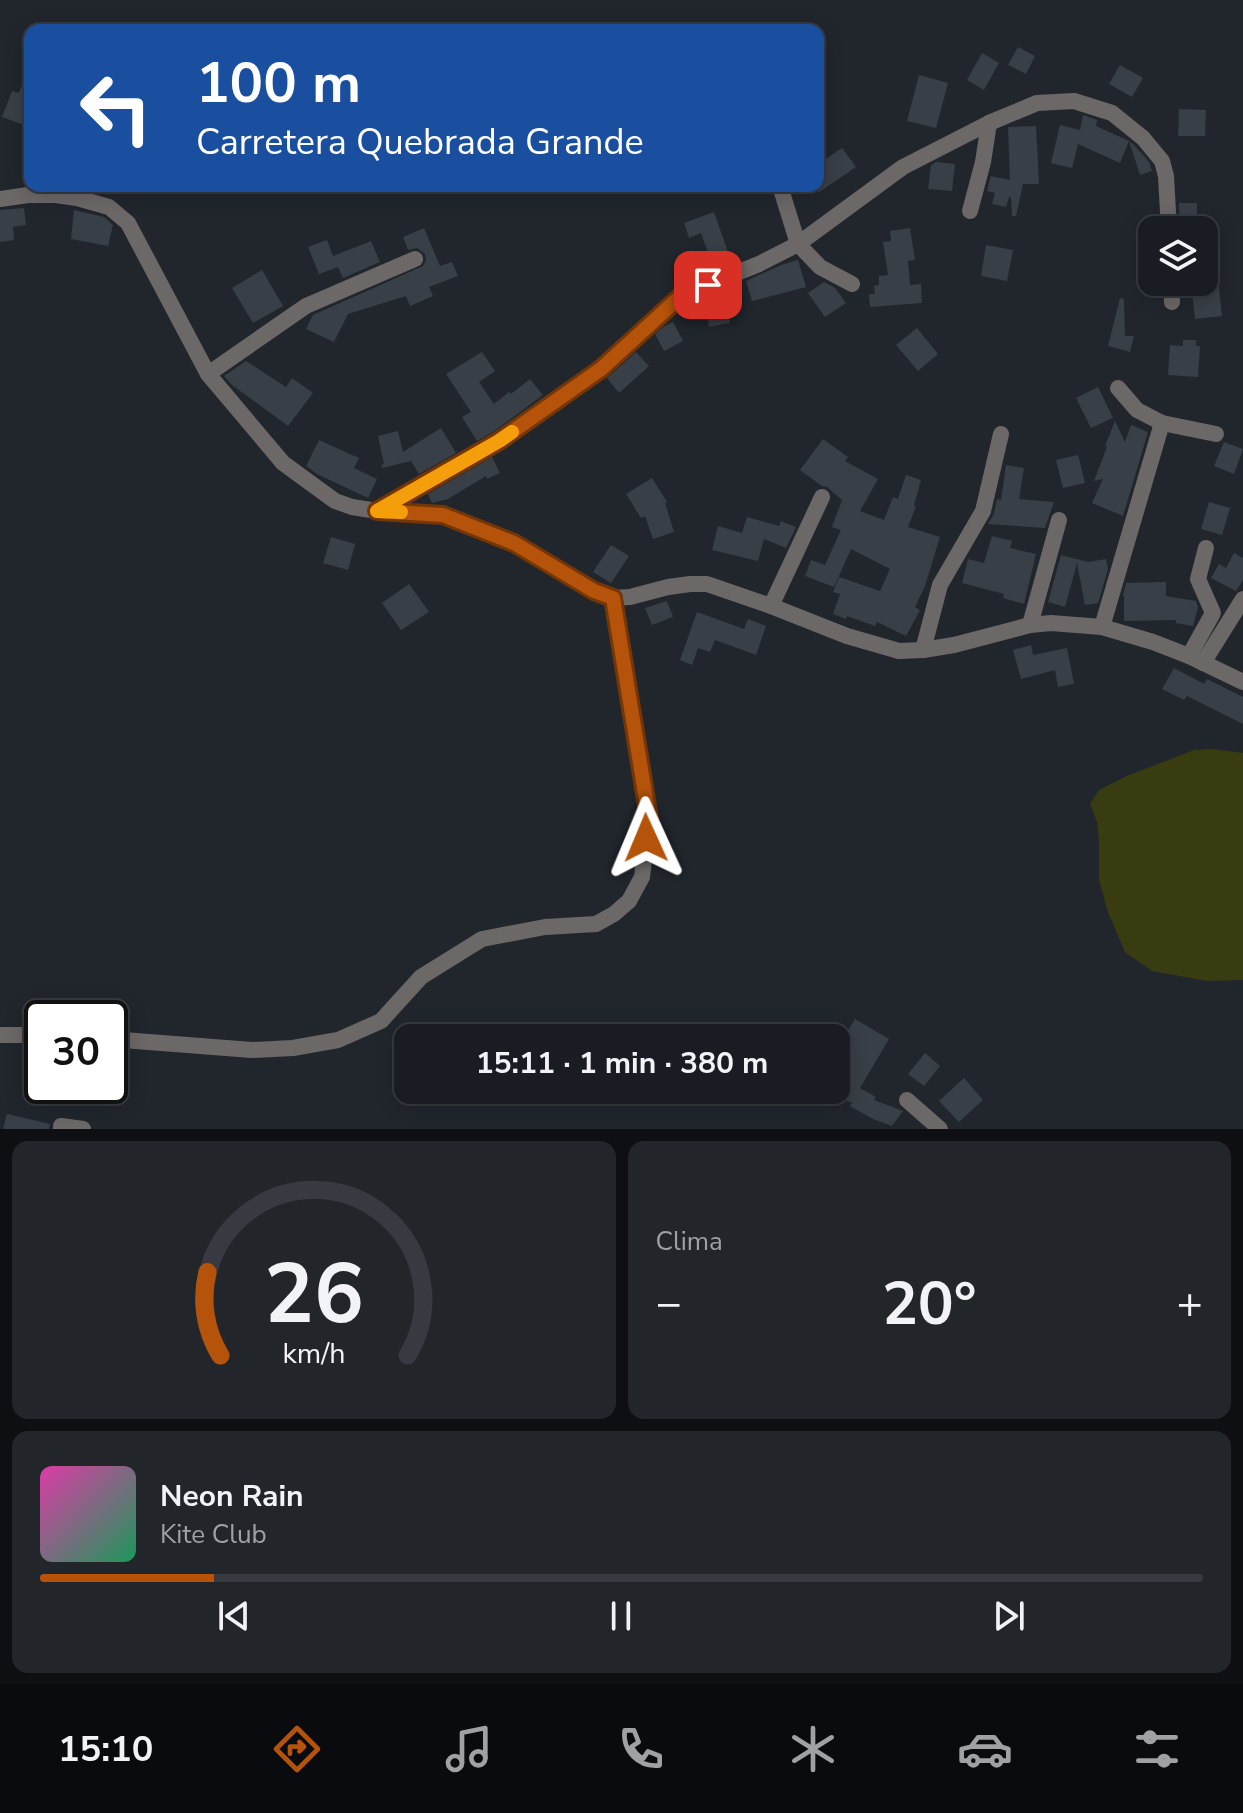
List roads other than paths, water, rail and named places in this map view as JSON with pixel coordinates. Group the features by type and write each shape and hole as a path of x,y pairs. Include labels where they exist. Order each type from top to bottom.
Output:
{"street":[{"path":"377,511 499,441 601,369 682,295 759,264 798,244 903,167 989,123 1037,103 1074,101 1112,113 1143,138 1162,161 1168,216"},
{"path":"970,211 989,123"},
{"path":"782,192 798,244 820,267 852,284"},
{"path":"0,199 56,195 109,207 128,223 208,374 283,463 335,501 377,511 443,515 514,543 594,591 613,598 668,587 707,584 870,644 899,651 954,645 1030,625 1051,623 1102,627 1153,642 1243,682"},
{"path":"208,374 306,306 415,259"},
{"path":"1172,296 1172,302"},
{"path":"1118,388 1137,410 1162,423 1216,434"},
{"path":"1102,627 1162,423"},
{"path":"923,650 940,585 983,511 1001,434"},
{"path":"771,606 822,497"},
{"path":"1030,625 1059,520"},
{"path":"1196,659 1213,613 1198,579 1206,548"},
{"path":"128,1040 252,1050 293,1048 338,1040 381,1021 421,977 482,939 545,927 596,924 629,901 642,877 649,818 613,598"},
{"path":"1196,659 1243,599"},
{"path":"0,1035 24,1035"},
{"path":"907,1100 940,1129"},
{"path":"61,1129 61,1126 83,1129"}]}
